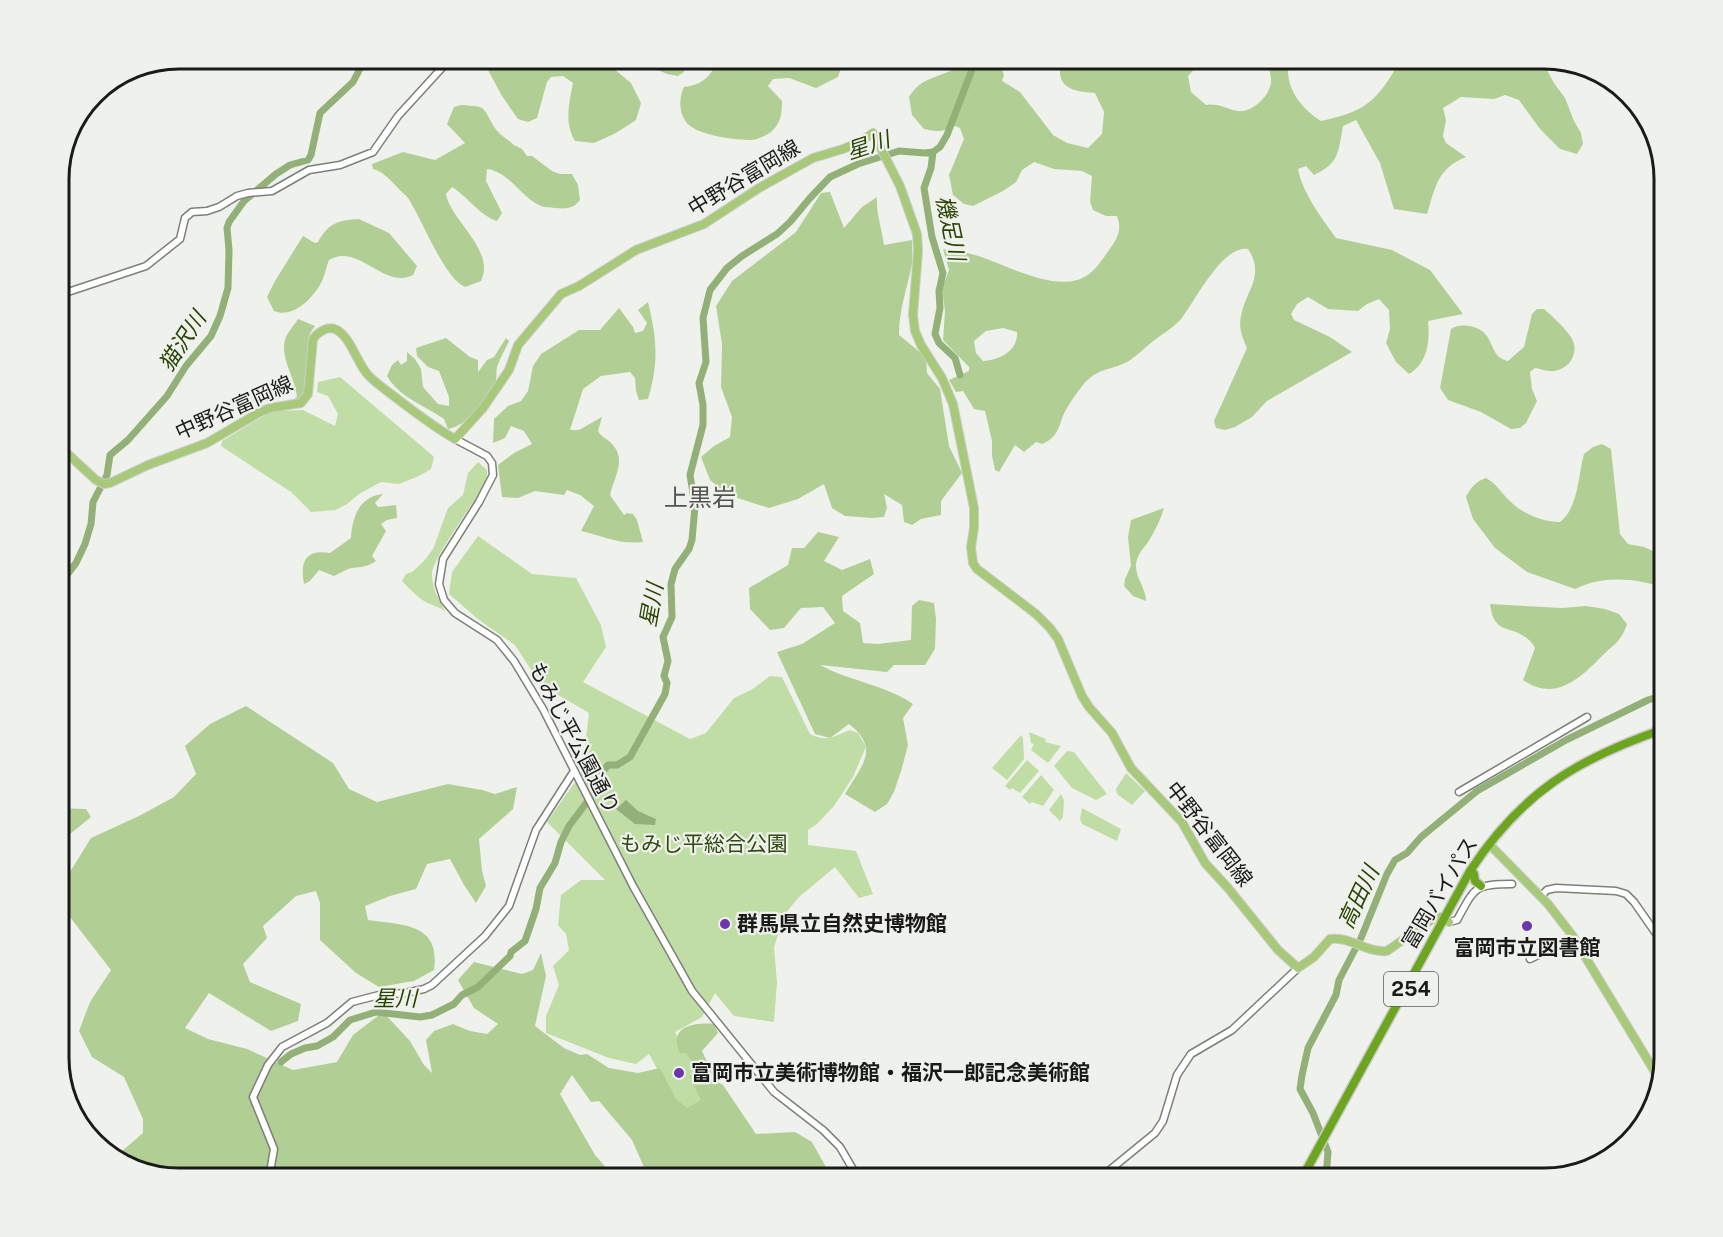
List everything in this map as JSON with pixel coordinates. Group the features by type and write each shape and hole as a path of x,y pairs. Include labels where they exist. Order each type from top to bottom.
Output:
{"highway":[{"name":"富岡バイパス","path":"1313,1168 1332,1128 1434,936 1446,920 1470,871 1523,806 1560,777 1605,751 1654,733"},
{"name":"富岡バイパス","path":"1308,1168 1446,920 1491,845 1525,810 1554,787 1606,757 1654,738"},
{"path":"1474,874 1476,882 1481,886"}],"main road":[{"name":"中野谷富岡線","path":"69,455 101,483 110,483 148,465 207,443 270,408 301,403 308,394 313,339 322,330 328,329 337,330 343,336 367,374 379,386 434,427 455,439 483,408 509,370 518,345 561,294 579,286 636,250 704,224 759,188 819,155 848,147 873,133 904,196 917,234 918,251 913,315 915,331 950,394 966,460 974,508 971,547 973,563 977,569 1045,623 1058,639 1089,708 1112,733 1131,768 1182,822 1204,862 1278,950 1298,968"},
{"path":"1491,845 1541,896 1574,938 1653,1069"},
{"path":"1298,968 1314,957 1330,939 1340,939 1378,952 1387,951 1436,917 1446,920"},
{"path":"1426,923 1434,936"}],"street":[{"path":"69,292 146,266 180,239 185,218 192,212 219,207 237,196 248,193 272,191 309,170 340,165 373,152 398,116 440,69"},
{"name":"もみじ平公園通り","path":"455,439 487,456 492,464 493,475 443,559 439,573 439,589 451,610 488,633 514,661 543,709 633,886 692,991 774,1092 823,1130 840,1147 852,1168"},
{"path":"1459,792 1587,717"},
{"path":"271,1168 274,1149 253,1097 273,1057 282,1047 327,1023 352,1002 379,995 412,993 432,985 485,936 509,906 536,831 574,771"},
{"path":"1446,920 1457,920 1473,891 1481,886 1512,885"},
{"path":"1541,896 1547,890 1556,888 1621,892 1634,902 1654,930"},
{"path":"1530,959 1574,938"},
{"path":"1113,1168 1155,1133 1162,1121 1177,1075 1191,1054 1232,1030 1298,968"}],"green space":[{"path":"340,377 434,457 431,469 419,476 399,484 381,482 336,510 311,512 291,492 221,446 222,441 272,411 303,410 335,426 338,414 328,396 317,392 318,382"},
{"path":"478,462 487,470 487,481 447,542 432,573 438,599 446,612 421,599 402,581 406,574 412,572 424,561 433,549 448,508 463,495 468,473"},
{"name":"もみじ平総合公園","path":"478,536 532,574 576,578 601,625 606,647 583,682 690,739 706,733 734,698 751,690 770,676 782,677 810,734 826,738 850,730 858,733 865,745 853,777 834,806 808,830 808,845 856,851 873,894 859,898 835,867 799,897 785,914 774,947 777,983 774,1022 734,1016 715,993 702,1017 675,1032 711,1100 689,1111 676,1104 649,1054 636,1064 609,1058 546,1033 546,1016 559,985 553,966 569,950 566,934 558,925 561,895 581,880 605,880 547,822 582,772 589,713 541,685 515,645 479,620 449,594 452,572"},
{"path":"1029,732 1046,739 1045,742 1061,746 1048,763 1031,750 1034,744 1031,743"},
{"path":"1021,735 1024,759 1007,780 992,768"},
{"path":"1067,751 1074,752 1107,794 1096,800 1072,788 1054,766"},
{"path":"1027,760 1039,771 1020,793 1012,788 1010,790 1005,786"},
{"path":"1126,773 1145,791 1132,805 1117,794 1116,789"},
{"path":"1041,775 1054,790 1043,806 1032,802 1030,804 1022,797"},
{"path":"1061,794 1064,800 1063,817 1060,821 1049,810"},
{"path":"1082,808 1121,829 1117,841 1082,824 1080,819"}],"shaded area":[{"path":"487,69 614,69 631,83 641,103 636,120 594,143 575,141 568,120 573,83 563,76 551,77 547,82 537,118 528,122 518,119"},
{"path":"656,69 685,69 678,76"},
{"path":"713,69 841,69 838,77 816,88 789,78 773,79 768,86 782,101 779,120 769,134 752,140 710,135 689,125 683,117 680,102 684,87 700,83"},
{"path":"1002,69 1004,75 1002,81 1020,92 1053,135 1067,143 1088,148 1102,134 1104,112 1095,93 1073,89 1064,84 1061,79 1061,69 1195,69 1188,76 1191,92 1206,105 1218,105 1243,111 1264,98 1270,87 1269,69 1288,69 1295,95 1313,116 1321,121 1361,108 1378,94 1395,69 1546,69 1565,98 1581,133 1583,144 1577,154 1560,149 1540,129 1519,100 1505,95 1494,99 1461,97 1443,108 1446,120 1443,136 1446,143 1466,157 1443,173 1427,214 1394,209 1380,163 1356,120 1343,126 1336,156 1329,166 1314,175 1306,166 1298,169 1300,178 1313,205 1336,238 1392,250 1430,270 1463,314 1428,321 1429,336 1424,358 1420,364 1409,374 1396,362 1386,343 1390,329 1389,310 1379,299 1358,311 1328,309 1308,297 1297,304 1291,314 1294,320 1330,337 1352,352 1267,401 1252,417 1235,427 1225,430 1216,428 1214,421 1247,348 1241,333 1240,320 1253,283 1255,267 1248,249 1238,250 1219,264 1178,323 1130,360 1099,372 1088,379 1069,404 1053,436 1042,444 1036,442 1024,452 1015,445 999,472 995,470 992,441 985,411 974,409 963,391 956,392 949,380 969,371 969,367 943,340 945,311 942,289 949,270 943,249 975,255 1048,280 1063,282 1077,280 1089,274 1099,264 1116,240 1119,222 1117,216 1106,216 1093,210 1090,202 1092,176 1082,171 1054,169 1034,162 1022,170 1016,182 973,206 964,204 953,195 949,175 964,139 960,128 955,126 940,131 924,129 912,115 909,97 923,83 951,70","holes":["1003,328 1017,332 1017,339 1007,353 996,359 983,361 976,353 974,341 986,331"]},
{"path":"461,105 483,109 499,133 522,149 527,156 532,156 552,171 572,174 578,185 580,200 569,208 543,207 527,197 502,175 487,169 486,181 502,213 497,221 485,215 452,187 446,194 449,204 478,247 484,269 481,281 465,287 449,272 441,260 408,198 387,177 373,169 372,164 403,152 435,160 465,143 447,124 454,107"},
{"path":"830,192 844,228 862,207 877,197 884,245 912,240 912,264 902,308 899,335 926,357 927,373 940,389 949,446 962,473 941,501 941,515 921,519 912,525 904,522 902,505 884,494 887,508 884,517 845,516 832,508 824,484 798,499 769,508 728,495 710,480 701,457 730,437 732,417 721,387 722,344 716,306 732,281 796,232 821,193"},
{"path":"359,219 389,233 417,266 413,275 402,278 392,276 361,261 340,256 329,260 321,283 302,306 288,312 274,311 267,297 303,236 315,243 334,224"},
{"path":"648,302 656,351 654,374 648,399 639,400 635,378 630,372 601,376 583,389 570,430 579,430 602,417 598,431 612,444 619,456 618,469 610,495 624,515 633,514 643,542 619,541 581,531 594,506 580,495 567,490 564,495 535,491 518,498 502,497 498,465 514,453 532,444 524,431 511,426 505,438 493,443 494,419 508,406 521,401 528,391 533,366 541,354 579,330 600,330 619,308 635,333 643,331 647,323 638,310"},
{"path":"1537,309 1544,309 1555,319 1571,337 1575,348 1569,363 1560,370 1549,371 1535,368 1530,372 1532,389 1537,401 1526,423 1520,428 1511,429 1481,412 1448,400 1440,388 1451,329 1465,326 1480,330 1487,336 1497,355 1508,361 1524,347 1532,314"},
{"path":"298,319 315,326 310,333 305,393 299,400 292,402 297,397 284,347 287,334"},
{"path":"446,338 470,357 478,360 478,372 487,360 494,357 506,338 509,341 497,367 495,385 487,398 461,424 448,429 444,419 405,396 387,376 392,365 398,360 401,365 407,361 407,352 421,369 423,387 438,404 449,406 449,397 439,371 428,367 417,356 416,348"},
{"path":"1602,444 1611,449 1620,534 1628,544 1654,552 1654,585 1631,580 1608,580 1575,589 1527,572 1495,548 1473,519 1466,497 1474,485 1486,478 1527,514 1560,522 1571,508 1584,454"},
{"path":"383,494 375,503 378,507 396,505 397,518 381,524 386,531 372,556 376,561 348,569 334,576 319,570 310,581 304,584 303,569 306,559 315,553 330,553 351,538 358,509 368,499"},
{"path":"1164,508 1160,520 1137,560 1136,569 1146,601 1133,596 1124,586 1131,566 1128,537 1131,520"},
{"path":"818,532 839,537 824,561 842,570 870,559 874,574 842,596 843,611 860,623 863,643 878,644 911,640 912,606 919,600 934,603 935,649 925,665 894,665 887,672 820,665 891,692 913,704 903,718 908,745 894,792 887,804 875,812 845,794 865,758 866,750 859,733 849,724 830,738 815,734 777,652 802,644 835,623 823,607 801,608 784,628 770,630 750,609 749,588 788,565 792,548 804,548"},
{"path":"1490,604 1562,608 1586,606 1619,614 1627,624 1617,642 1585,673 1566,685 1546,689 1523,680 1535,648 1519,633 1499,625 1494,618"},
{"path":"246,706 333,763 349,789 377,802 448,784 495,794 517,787 513,809 479,839 486,886 476,903 450,859 427,864 416,889 365,906 368,920 406,926 417,929 425,935 432,943 435,955 434,970 414,981 379,987 356,973 320,940 320,903 316,891 296,896 263,926 267,938 243,964 250,982 301,1004 298,1021 271,1031 209,993 185,1028 208,1039 247,1049 293,1070 337,1062 353,1035 383,1012 410,1041 424,1065 432,1073 426,1040 434,1031 453,1024 470,1031 487,1034 498,1024 474,1008 458,980 474,962 522,974 533,970 541,953 546,976 535,1026 564,1048 580,1055 587,1054 609,1068 638,1073 660,1068 676,1099 687,1108 701,1100 689,1076 696,1071 686,1053 680,1053 677,1037 680,1032 691,1025 714,1024 718,1033 702,1051 716,1081 723,1085 756,1134 795,1132 812,1142 826,1168 644,1168 632,1140 599,1101 591,1102 572,1075 560,1094 595,1155 606,1168 172,1168 137,1160 122,1151 143,1133 143,1119 124,1077 92,1057 79,1031 90,1002 111,970 69,916 69,873 91,838 174,797 196,774 185,746 210,724"},
{"path":"626,800 638,811 656,819 655,825 635,824 616,809"},
{"path":"69,808 86,809 91,817 69,835"}],"waterway":[{"name":"猫沢川","path":"69,572 85,544 91,524 93,502 107,475 110,455 128,440 167,396 186,366 211,336 220,316 228,288 227,228 229,222 244,201 276,174 290,165 308,160 320,113 353,82 360,69"},
{"name":"星川","path":"281,1062 291,1054 317,1046 333,1037 350,1020 376,1012 420,1017 432,1015 454,1004 462,995 478,987 510,956 511,952 525,941 536,909 540,888 555,863 561,842 569,826 599,786 599,776 608,765 617,765 630,757 665,694 667,683 664,676 668,661 663,637 672,617 671,584 675,569 689,549 692,540 695,506 690,475 703,425 703,405 699,383 706,362 703,318 710,290 727,268 777,234 790,222 830,177 858,164 899,151 925,153 933,152 940,147 947,135 972,69"},
{"name":"機足川","path":"933,152 931,168 924,188 932,237 943,273 935,334 939,343 955,358 960,375"},
{"name":"高田川","path":"1327,1168 1328,1152 1313,1113 1300,1089 1302,1075 1308,1048 1336,995 1339,980 1361,938 1395,860 1407,853 1421,837 1477,791 1566,740 1654,698"}],"place":[{"name":"群馬県立自然史博物館","path":"725,924"},
{"name":"富岡市立図書館","path":"1527,926"},
{"name":"富岡市立美術博物館・福沢一郎記念美術館","path":"679,1073"}],"district":[{"name":"上黒岩","path":"700,498"}]}
